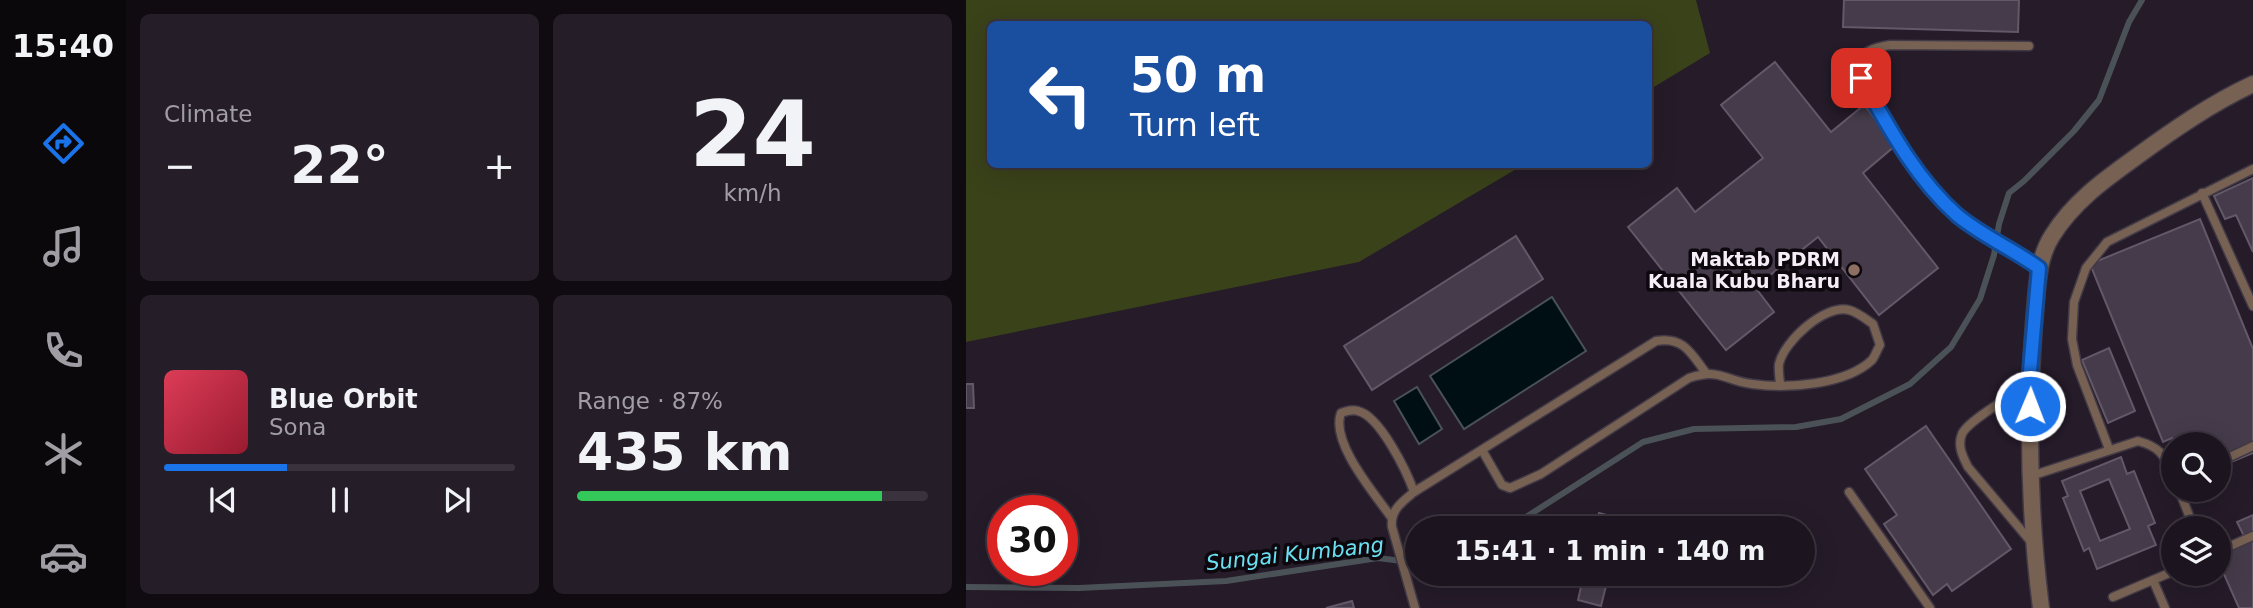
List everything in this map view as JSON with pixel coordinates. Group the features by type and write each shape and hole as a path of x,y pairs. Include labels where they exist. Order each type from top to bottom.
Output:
{"street":[{"path":"2040,608 2032,543 2029,383 2035,266 2050,238 2071,209 2096,186 2163,137 2229,95 2253,84"}],"lane":[{"path":"2029,46 1890,45 1872,48 1864,55 1859,66 1861,78 1916,170 1936,194 1959,216 2035,266"},
{"path":"2109,449 2077,365 2072,339 2074,302 2086,268 2107,242 2253,169"},
{"path":"2202,193 2253,306"},
{"path":"1482,450 1502,485 1510,488 1518,486 1541,474 1689,378 1717,373 1751,384 1780,386 1820,382 1846,375 1872,359 1880,345 1873,324 1851,310 1839,309 1822,316 1789,344 1779,363 1780,386"},
{"path":"1391,522 1399,504 1414,492 1656,341 1668,339 1679,342 1706,373"},
{"path":"2029,383 1972,423 1962,432 1960,443 1962,456 1968,467 2032,543"},
{"path":"1414,492 1405,467 1391,444 1370,419 1360,411 1341,413 1338,420 1341,437 1349,456 1391,522 1415,608"},
{"path":"2031,476 2138,441 2153,445 2161,453"},
{"path":"2231,456 2253,446"},
{"path":"1849,492 1930,608"},
{"path":"2231,546 2253,536"},
{"path":"2113,597 2161,577"},
{"path":"2153,580 2165,608"}],"green space":[{"path":"966,0 1696,0 1710,53 1652,88 1652,21 987,21 987,168 1518,168 1359,262 966,342"}],"shaded area":[{"path":"1552,297 1586,351 1464,429 1430,376"},
{"path":"1417,387 1442,429 1419,444 1394,401"}],"building":[{"path":"1844,0 2019,0 2018,32 1843,27"},
{"path":"1775,62 1831,132 1864,105 1896,145 1863,173 1938,268 1879,315 1818,237 1755,287 1774,312 1726,350 1628,227 1677,188 1695,212 1763,158 1721,105"},
{"path":"2253,178 2253,252 2236,215 2225,219 2214,196"},
{"path":"2200,219 2253,349 2253,453 2231,462 2231,432 2161,432 2161,437 2090,264"},
{"path":"1516,236 1543,279 1372,390 1344,346"},
{"path":"2109,348 2135,411 2108,423 2082,360"},
{"path":"966,384 973,384 974,408 966,408"},
{"path":"1926,426 2011,549 1952,591 1947,584 1933,595 1884,524 1897,515 1865,469"},
{"path":"2121,457 2127,474 2134,471 2155,523 2148,526 2156,545 2097,569 2089,548 2084,551 2063,498 2068,496 2062,481","holes":["2109,479 2130,529 2100,541 2080,491"]},
{"path":"2253,515 2253,608 2239,608 2229,586 2231,549 2247,542 2237,522"},
{"path":"1581,586 1606,586 1601,606 1578,600"},
{"path":"1352,601 1354,608 1326,608"}],"waterway":[{"name":"Sungai Kumbang","path":"1528,516 1643,442 1694,429 1796,427 1841,419 1910,384 1951,347 1980,299 2009,193 2074,131 2099,100 2129,22 2142,0"},
{"name":"Sungai Kumbang","path":"966,587 1079,588 1226,581 1378,558 1405,561"}],"place":[{"name":"Maktab PDRM Kuala Kubu Bharu","path":"1854,270"}],"route":[{"path":"1861,78 1916,170 1936,194 1959,216 2039,268 2029,383 2030,406"}]}
